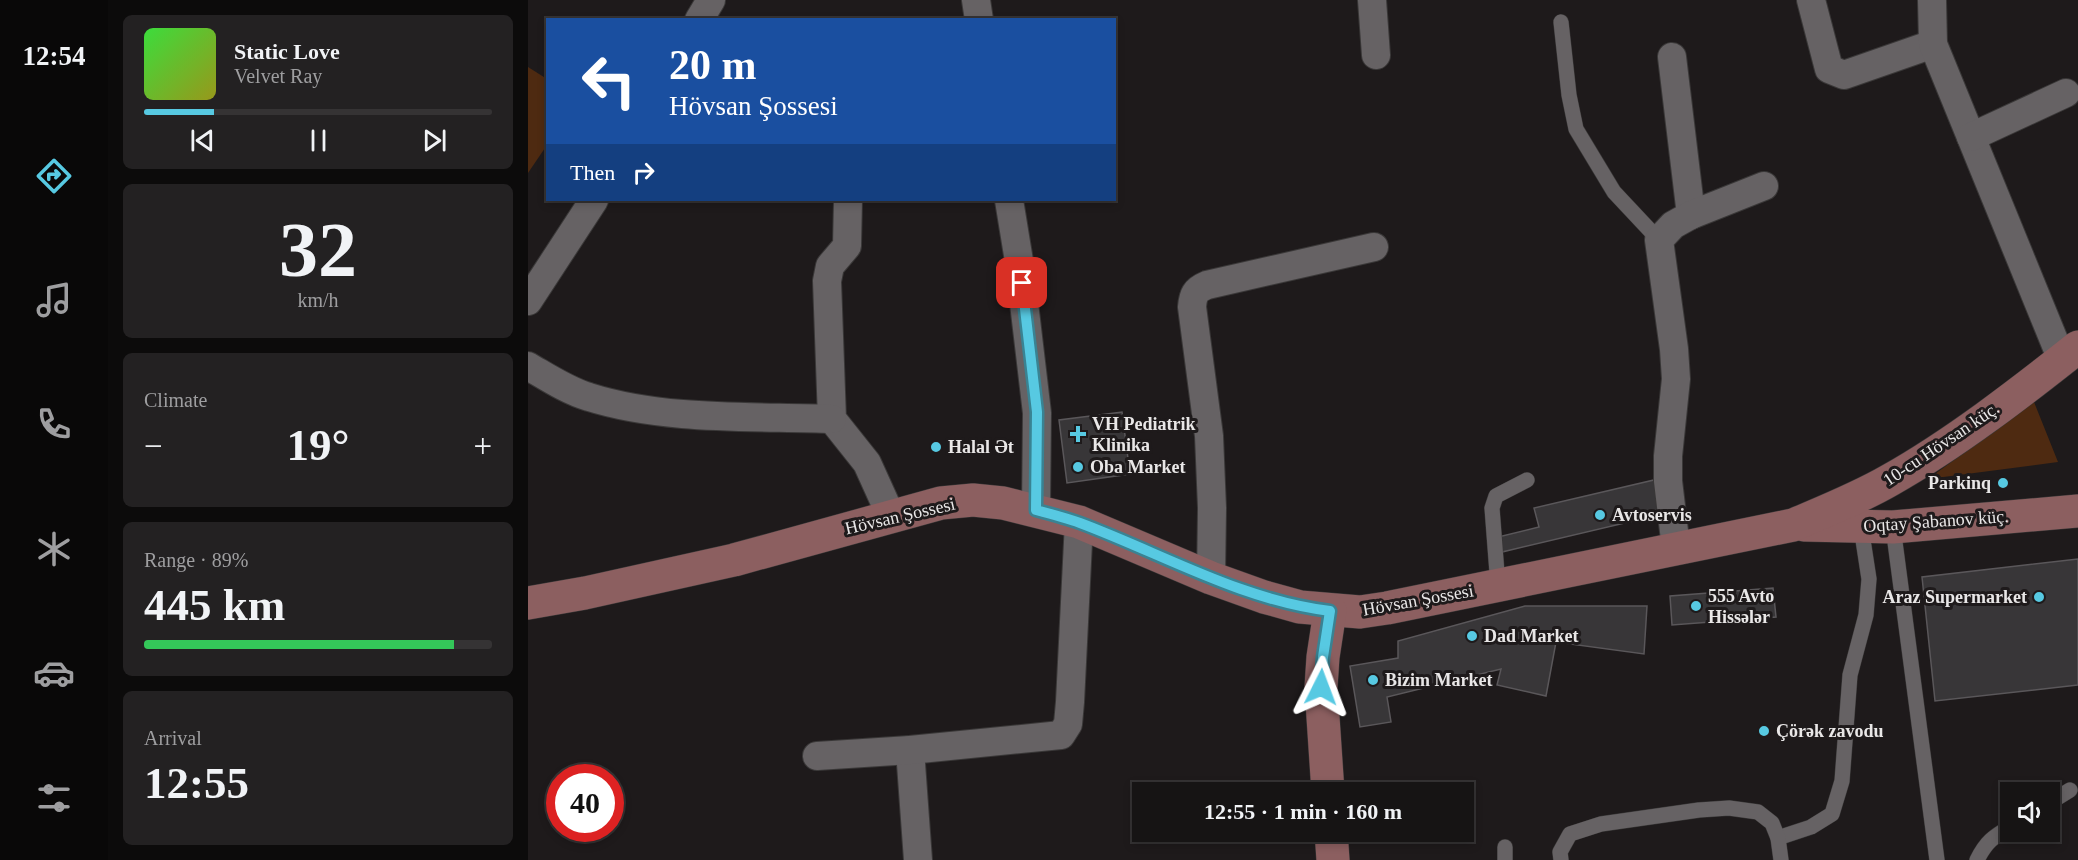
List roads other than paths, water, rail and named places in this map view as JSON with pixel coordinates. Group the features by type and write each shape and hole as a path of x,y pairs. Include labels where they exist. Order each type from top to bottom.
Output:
{"main road":[{"name":"10-cu Hövsan küç.","path":"1794,525 1849,501 1951,442 2070,353"},
{"path":"1912,466 1900,484 1897,498 1903,509 1933,523"},
{"name":"Hövsan Şossesi","path":"528,603 585,593 734,560 941,503 973,500 1003,503 1079,522 1211,578 1264,597 1300,607 1360,612 1794,525"},
{"name":"Oqtay Şabanov küç.","path":"1794,525 1893,527 2078,511"},
{"path":"1327,782 1321,687 1330,611"},
{"path":"1332,842 1333,860"}],"street":[{"path":"700,18 711,0"},
{"path":"976,0 979,18"},
{"path":"1372,0 1376,55"},
{"path":"1812,0 1829,69 1844,75 1933,44"},
{"path":"1932,0 1933,44 1971,137 2070,353"},
{"path":"1672,57 1691,215"},
{"path":"1971,137 2066,93"},
{"path":"1676,548 1668,481 1668,456 1676,379 1659,240 1673,225 1691,215 1764,186"},
{"path":"528,301 593,201"},
{"path":"848,201 847,246 830,266 826,281 832,419 867,463 891,516"},
{"path":"1009,201 1019,261 1037,412 1036,510"},
{"path":"1211,578 1212,508 1209,436 1192,308 1193,296 1198,289 1207,285 1374,247"},
{"path":"528,366 587,397 623,406 694,415 832,419"},
{"path":"817,756 910,750 1061,735 1068,724 1070,702 1079,522"},
{"path":"910,750 918,860"}],"lane":[{"path":"1561,22 1569,95 1576,129 1614,192 1659,240"},
{"path":"1498,586 1492,508 1496,496 1527,480"},
{"path":"1779,838 1811,827 1832,814 1842,782 1850,675 1866,615 1869,579 1861,527"},
{"path":"1893,527 1937,860"},
{"path":"2060,796 2070,790"},
{"path":"1561,860 1560,852 1570,834 1600,824 1699,810 1730,808 1758,812 1772,823 1779,838 1781,860"},
{"path":"1977,860 1984,846 2000,833"}],"place":[{"name":"VH Pediatrik Klinika","path":"1078,434"},
{"name":"Halal Ət","path":"936,447"},
{"name":"Oba Market","path":"1078,467"},
{"name":"Parkinq","path":"2003,483"},
{"name":"Avtoservis","path":"1600,515"},
{"name":"Araz Supermarket","path":"2039,597"},
{"name":"555 Avto Hissələr","path":"1696,606"},
{"name":"Dad Market","path":"1472,636"},
{"name":"Bizim Market","path":"1373,680"},
{"name":"Çörək zavodu","path":"1764,731"}]}
